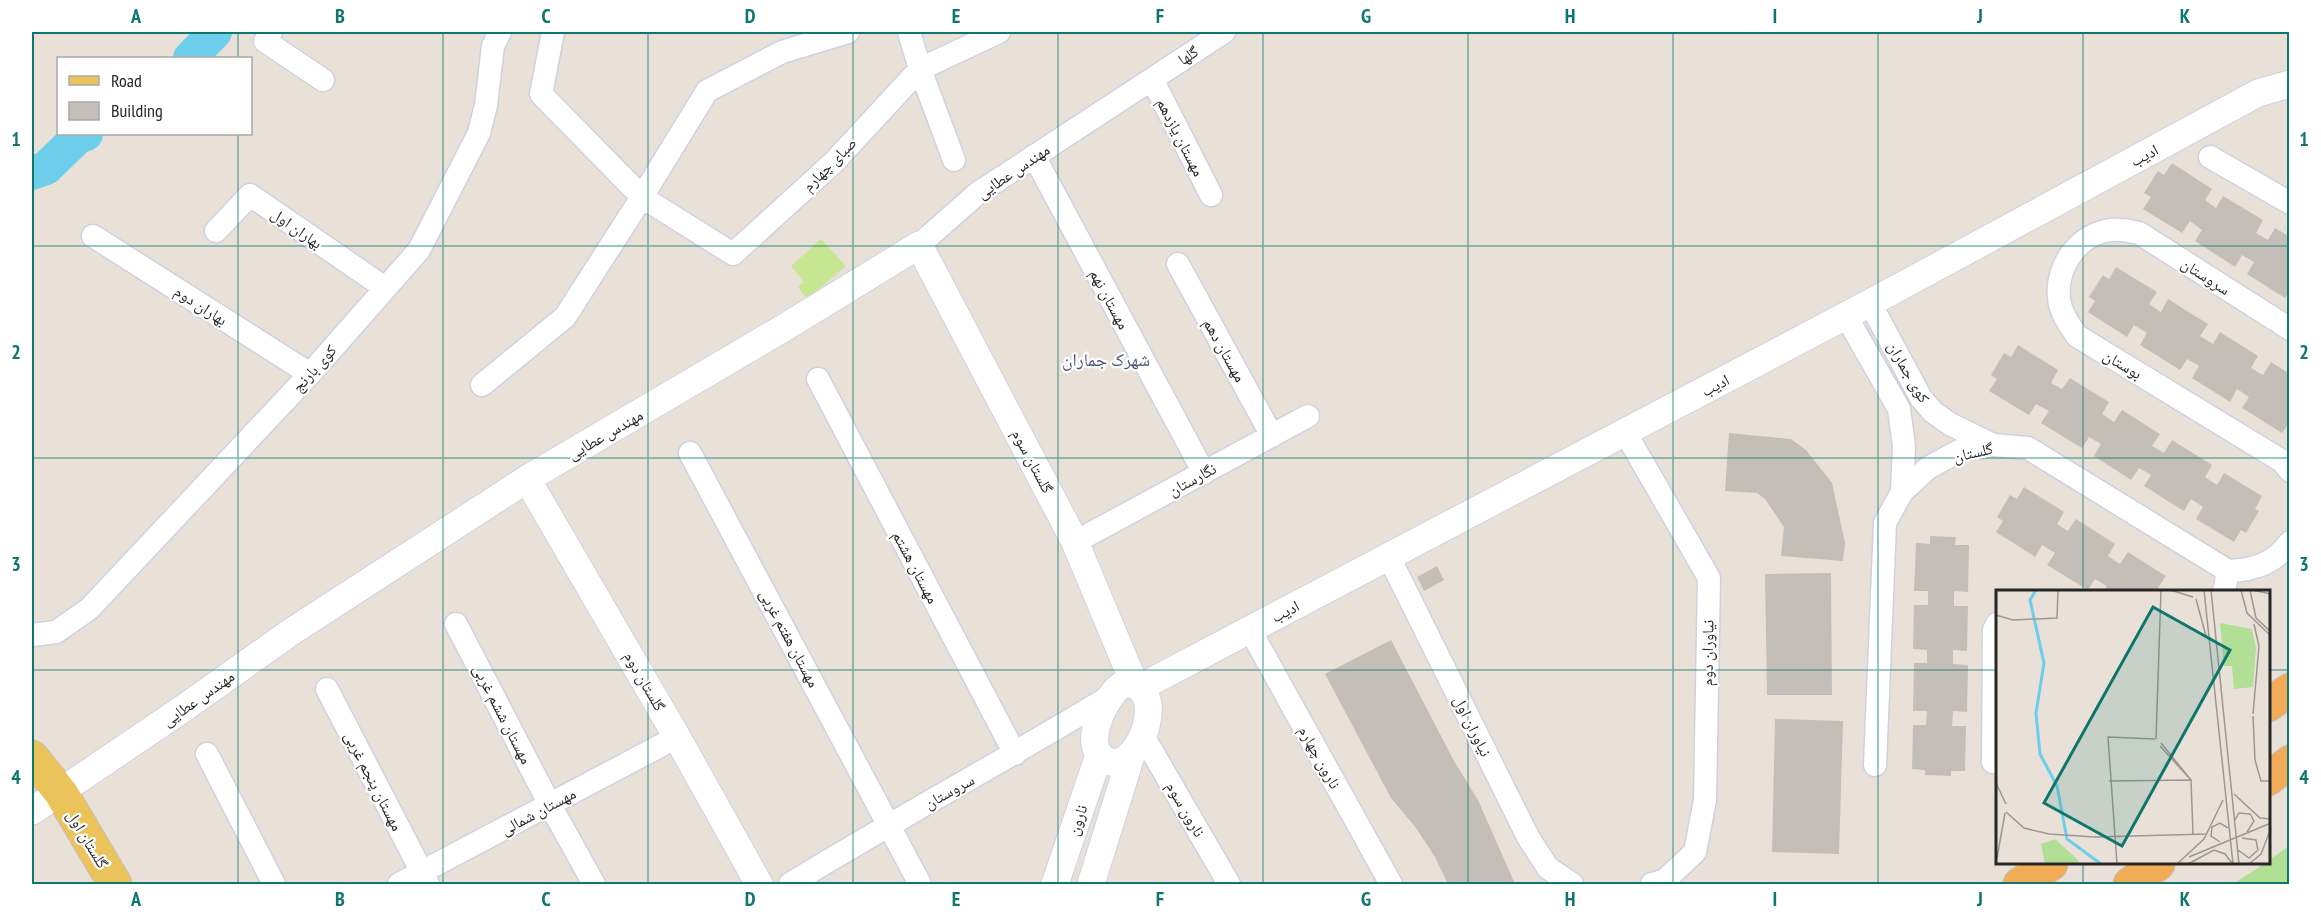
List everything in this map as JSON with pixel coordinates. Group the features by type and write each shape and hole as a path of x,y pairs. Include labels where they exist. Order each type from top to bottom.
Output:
{"highway":[{"path":"2270,704 2289,690"},
{"path":"2270,776 2289,762"},
{"path":"2020,885 2050,865"},
{"path":"2130,885 2157,865"}],"main road":[{"name":"گلستان اول","path":"32,758 61,793 115,885"}],"street":[{"path":"271,32 265,41 323,80"},
{"name":"کوی بارنج","path":"32,635 57,632 89,609 310,374 419,250 478,133 486,105 493,46 500,32"},
{"path":"553,32 541,94 642,197"},
{"path":"482,385 565,317 707,91 782,52 848,32"},
{"path":"909,32 920,69 954,160"},
{"path":"920,69 999,32"},
{"name":"گلها","path":"1152,79 1224,32"},
{"name":"صبای چهارم","path":"642,197 733,254 834,162 920,69"},
{"name":"مهندس عطایی","path":"32,811 291,632 527,479 787,326 919,245 978,193 1152,79"},
{"name":"مهستان یازدهم","path":"1152,79 1211,195"},
{"name":"ادیب","path":"1138,685 1250,630 1846,316 2258,93 2289,84"},
{"name":"مهستان نهم","path":"1034,156 1204,473"},
{"path":"2210,157 2289,203"},
{"name":"بهاران اول","path":"216,231 250,195 385,288"},
{"name":"سروستان","path":"2119,229 2139,233 2289,329"},
{"name":"بوستان","path":"2119,229 2099,233 2081,243 2067,259 2059,278 2059,299 2065,319 2077,336 2282,461 2289,471"},
{"name":"بهاران دوم","path":"93,236 310,374"},
{"name":"گلستان سوم","path":"919,245 1076,542 1138,685"},
{"name":"مهستان دهم","path":"1178,264 1272,436"},
{"name":"کوی جماران","path":"1870,303 1921,398 1933,412 1950,424 1993,445"},
{"name":"کوی جماران","path":"1846,316 1899,409 1904,446 1902,492"},
{"name":"مهستان هشتم","path":"818,380 1015,754"},
{"name":"نگارستان","path":"1076,542 1308,416"},
{"name":"نیاوران دوم","path":"1625,432 1709,578 1705,800 1695,852 1658,883"},
{"name":"گلستان","path":"1875,765 1885,523 1902,492 1928,468 1959,452 1993,445 2028,448 2226,581 2267,564 2283,552 2289,542"},
{"name":"مهستان هفتم غربی","path":"690,453 920,885"},
{"name":"گلستان دوم","path":"527,479 677,737 759,885"},
{"name":"نیاوران اول","path":"1389,557 1528,837 1548,868 1572,885"},
{"name":"مهستان ششم غربی","path":"456,624 594,885"},
{"path":"1993,762 1994,630 1996,626"},
{"name":"نارون چهارم","path":"1250,630 1391,885"},
{"path":"1125,683 1138,685 1149,706 1148,718 1137,745 1121,761 1112,762 1099,755 1094,746 1098,723 1108,697 1118,686 1125,683"},
{"name":"مهستان پنجم غربی","path":"327,689 424,878"},
{"name":"سروستان","path":"790,885 889,824 1015,754 1108,697"},
{"name":"مهستان شمالی","path":"399,885 424,878 550,805 677,737"},
{"name":"نارون","path":"1091,885 1137,745"},
{"name":"نارون سوم","path":"1137,745 1229,885"},
{"path":"207,754 274,885"},
{"name":"نارون","path":"1055,885 1099,755"}],"green space":[{"path":"821,239 846,266 807,299 798,287 804,282 791,266"},
{"path":"2289,846 2289,884 2233,884 2262,865 2270,865 2270,859"}],"building":[{"path":"2172,163 2212,189 2205,200 2216,208 2223,196 2263,220 2256,233 2268,240 2275,228 2290,237 2290,291 2285,298 2247,274 2254,262 2242,255 2235,267 2195,241 2202,230 2190,221 2182,233 2143,209 2151,197 2144,193 2158,171 2164,175"},
{"path":"2116,267 2157,292 2149,304 2161,312 2168,299 2208,324 2200,336 2213,344 2220,332 2258,356 2251,368 2263,375 2271,362 2290,374 2290,422 2282,433 2242,408 2249,397 2237,389 2230,402 2192,378 2199,366 2187,359 2180,370 2140,345 2147,333 2134,325 2127,337 2088,312 2095,301 2089,297 2103,275 2109,279"},
{"path":"2018,345 2058,370 2051,383 2062,389 2070,378 2109,402 2102,414 2114,422 2122,410 2160,434 2152,446 2164,453 2172,440 2212,465 2205,477 2217,485 2224,473 2262,496 2255,509 2259,511 2246,533 2241,530 2234,542 2196,519 2203,507 2191,499 2184,511 2144,486 2151,475 2139,468 2131,480 2094,456 2101,444 2089,437 2082,448 2041,423 2049,411 2036,404 2029,415 1989,391 1997,379 1991,375 2004,353 2011,357"},
{"path":"1729,433 1791,439 1806,450 1832,483 1845,543 1843,561 1781,556 1784,527 1765,499 1757,493 1725,491"},
{"path":"2024,487 2064,512 2057,524 2068,531 2076,519 2115,544 2108,556 2120,564 2128,552 2166,576 2158,588 2162,590 2104,590 2107,586 2095,579 2088,590 2047,565 2055,553 2042,545 2035,557 1996,532 2003,521 1997,517 2010,495 2017,499"},
{"path":"1930,536 1956,537 1955,545 1969,545 1968,592 1954,591 1954,606 1968,606 1967,651 1953,650 1953,664 1968,665 1967,712 1953,711 1952,726 1966,726 1965,771 1951,771 1951,776 1925,775 1925,770 1912,769 1913,725 1926,725 1927,711 1913,711 1914,663 1927,663 1927,650 1913,649 1914,605 1928,605 1928,591 1914,591 1916,543 1930,544"},
{"path":"1437,566 1444,580 1424,591 1417,577"},
{"path":"1831,573 1832,695 1767,695 1765,574"},
{"path":"1391,640 1454,761 1478,800 1515,884 1448,884 1435,857 1416,828 1391,798 1325,674"},
{"path":"1775,719 1843,721 1839,854 1772,852"}],"waterway":[{"path":"191,57 215,32"},
{"path":"32,173 46,168 78,137 83,135"}],"district":[{"name":"شهرک جماران","path":"1106,359"}]}
